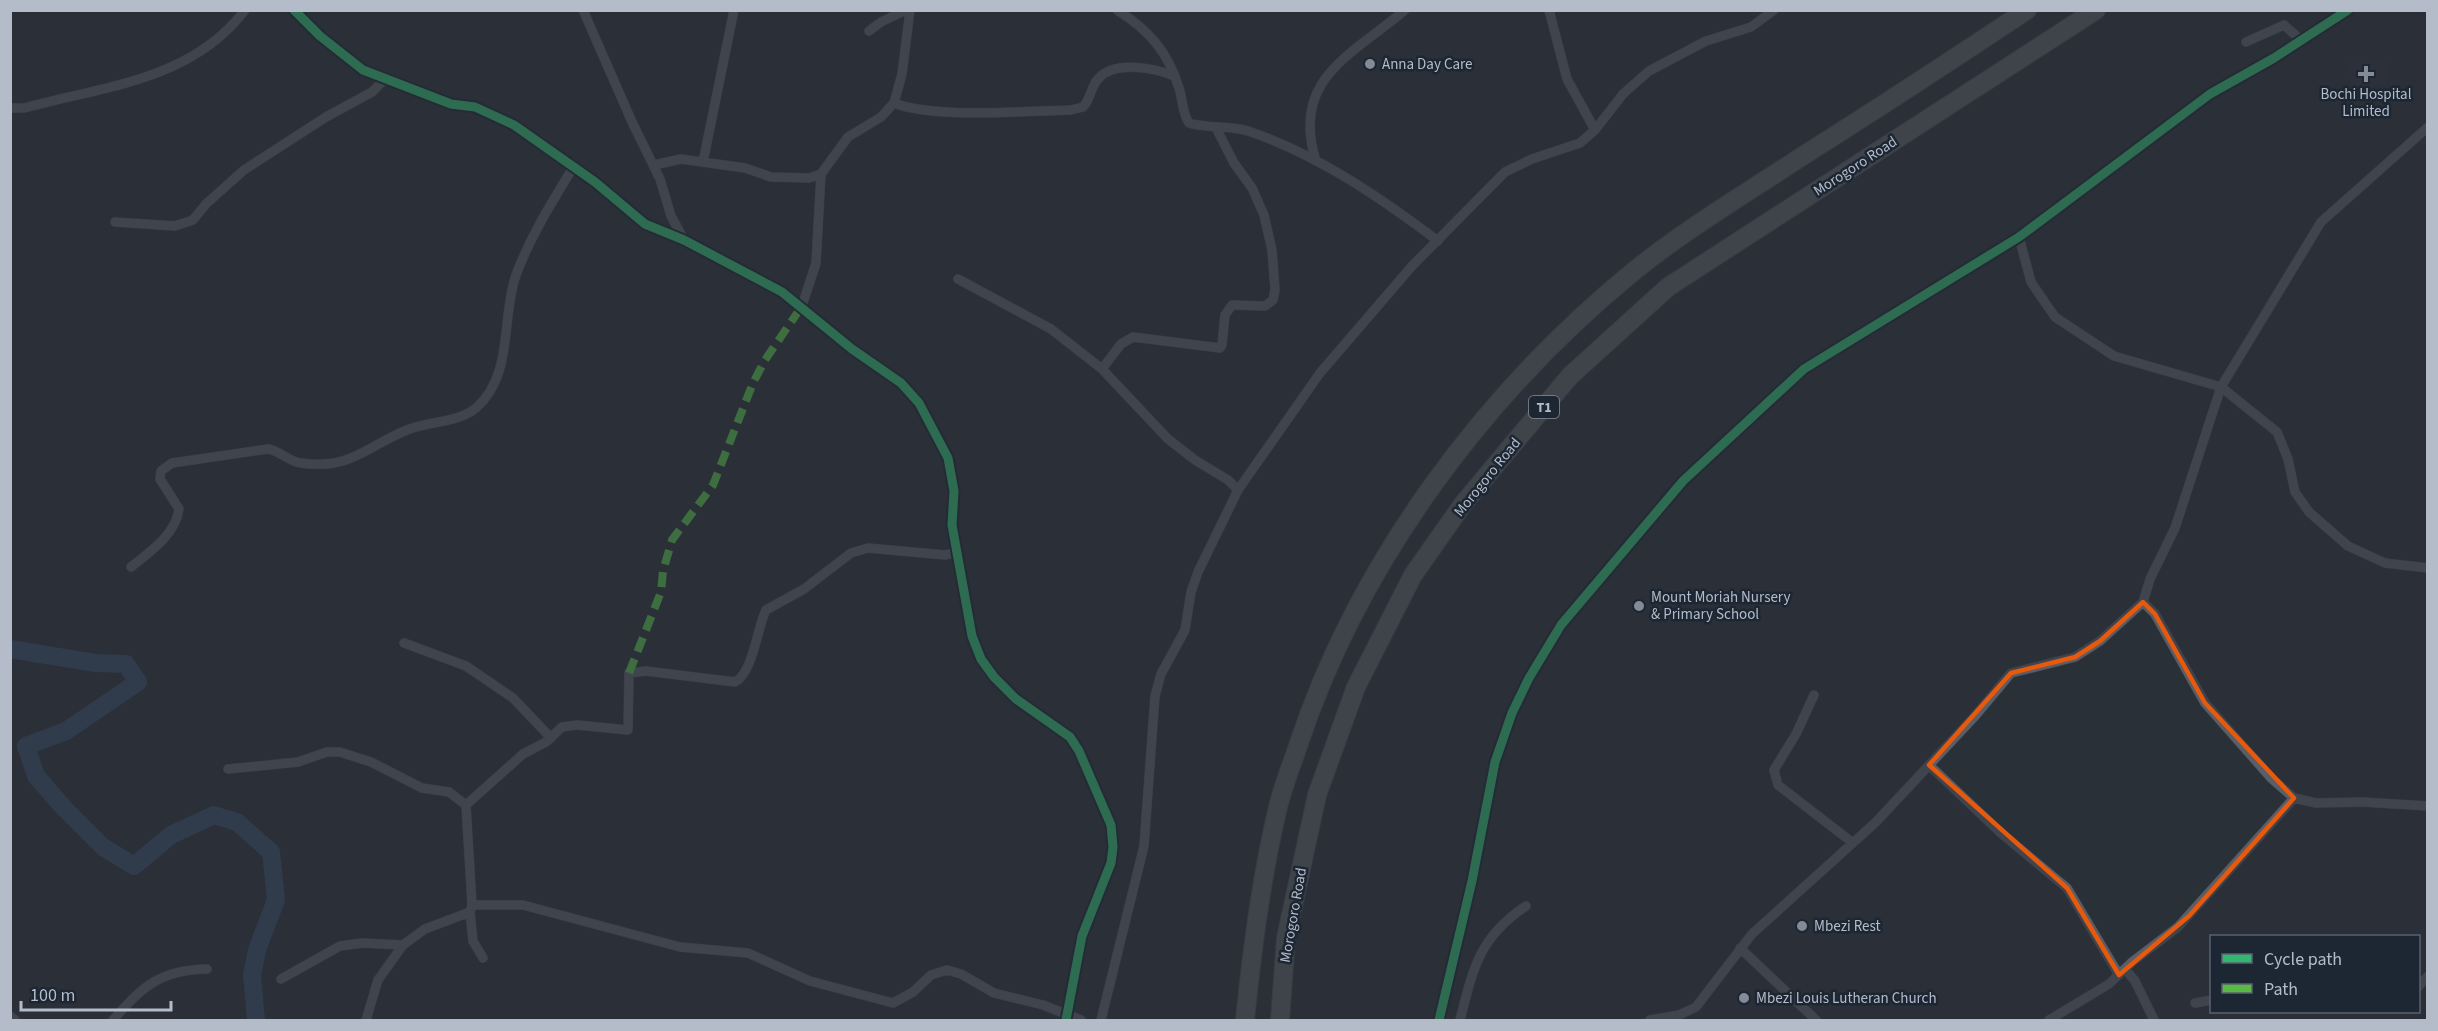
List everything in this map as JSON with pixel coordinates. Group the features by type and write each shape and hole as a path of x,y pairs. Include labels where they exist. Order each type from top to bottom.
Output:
{"highway":[{"name":"T1","path":"1245,1020 1253,930 1278,804 1315,695 1353,613 1394,543 1480,423 1561,334 1636,269 1728,204 2027,10"},
{"name":"Morogoro Road","path":"1280,1020 1286,938 1317,795 1356,687 1413,575 1463,504 1570,376 1668,287 2096,10"}],"street":[{"path":"10,108 24,108 178,66 217,41 245,10"},
{"path":"294,10 345,57 363,70 451,104 475,107 520,129 574,166 645,224 684,240 744,271 802,306 852,348 901,383 929,419 948,458 954,491 952,525 972,636 981,659 993,677 1016,699 1070,737 1079,751 1111,825 1113,847 1111,863 1082,936 1067,1017"},
{"path":"583,10 632,122 654,165 671,216 684,240"},
{"path":"703,162 734,10"},
{"path":"802,306 816,263 821,174 848,137 881,117 894,103 902,74 908,10 881,22 869,31"},
{"path":"1117,10 1151,34 1164,50 1185,117 1189,123 1216,128 1236,128 1250,132 1316,161 1408,218 1438,241"},
{"path":"1316,161 1311,144 1310,120 1314,95 1327,75 1405,10"},
{"path":"1549,10 1566,79 1595,130"},
{"path":"1101,1020 1144,846 1155,696 1161,674 1185,630 1191,592 1198,572 1238,490 1320,373 1412,266 1505,172 1532,159 1569,149 1595,130 1623,94 1649,71 1706,41 1751,27 1774,10"},
{"path":"1439,1020 1472,881 1495,762 1512,713 1529,678 1561,625 1683,481 1804,369 2019,237 2210,94 2348,10"},
{"path":"2246,42 2284,25 2301,40"},
{"path":"894,103 912,109 996,112 1071,110 1086,104 1096,80 1113,70 1143,67 1174,76"},
{"path":"115,222 175,226 194,220 206,204 244,170 326,117 372,92 385,79"},
{"path":"1650,1020 1670,1018 1686,1012 1705,998 1740,948 1784,903 1853,843 1975,716 2011,673 2075,657 2100,641 2143,602 2150,579 2175,528 2221,387 2320,222 2427,127"},
{"path":"1102,369 1121,344 1133,338 1220,348 1225,315 1232,305 1265,306 1274,300 1272,250 1264,214 1252,188 1234,163 1216,128"},
{"path":"654,165 676,159 745,168 771,177 809,178 821,174"},
{"path":"130,567 153,549 177,522 179,509 160,479 161,471 172,463 268,449 277,450 300,463 342,463 410,429 454,418 476,408 499,372 510,296 533,233 574,166"},
{"path":"2019,237 2031,282 2055,318 2114,356 2221,387 2277,432 2288,459 2295,492 2309,512 2348,546 2385,563 2427,568"},
{"path":"958,279 1051,329 1102,369 1168,439 1195,460 1228,480 1238,490"},
{"path":"466,805 523,754 551,738 562,727 577,725 628,730 629,673 646,671 730,682 739,680 749,663 766,610 804,589 850,553 868,548 945,555 958,552"},
{"path":"2143,602 2155,614 2205,703 2271,778 2294,798 2316,803 2345,801 2427,806"},
{"path":"404,643 466,666 513,698 551,738"},
{"path":"1814,695 1796,734 1774,770 1774,776 1785,791 1853,843"},
{"path":"228,769 298,762 327,752 340,753 371,762 422,789 449,792 466,805 472,941 483,958"},
{"path":"1929,765 2001,834 2067,888 2122,972 2135,981 2154,1020"},
{"path":"2049,1020 2109,984 2190,916 2294,798"},
{"path":"366,1020 378,980 403,945 425,929 471,908 524,905 680,947 748,953 810,981 893,1003 913,992 931,975 947,970 956,972 994,993 1081,1020"},
{"path":"1460,1020 1467,988 1480,952 1494,932 1526,906"},
{"path":"281,978 340,946 362,943 403,945"},
{"path":"1740,948 1816,1020"},
{"path":"113,1020 157,978 174,972 207,969"},
{"path":"2195,1003 2210,1000"},
{"path":"10,1016 15,1020"}],"highlighted area":[{"path":"2143,602 2155,614 2205,703 2294,798 2189,916 2119,975 2067,888 1929,765 2011,673 2075,657 2100,641"}],"shaded area":[{"name":"Bochi Hospital Limited","path":"2368,55 2368,60 2386,60 2387,86 2351,87 2350,80 2345,80 2345,69 2349,68 2349,62 2354,62 2354,56"}],"waterway":[{"path":"10,649 95,663 126,664 138,682 66,731 26,746 36,776 103,847 134,866 171,835 214,815 237,822 271,852 276,900 257,950 252,975 256,1020"}],"marked path":[{"path":"629,673 661,592 663,571 672,540 713,485 753,383 765,360 802,306"}],"cycle path":[{"path":"294,10 320,36 363,70 451,104 475,107 514,125 595,182 645,224 684,240 782,292 852,349 901,383 919,403 948,458 954,491 952,525 972,636 981,659 994,677 1016,699 1070,737 1079,751 1111,825 1113,847 1111,863 1082,936 1066,1020"},
{"path":"1439,1020 1472,881 1495,762 1512,713 1529,678 1561,625 1683,481 1804,369 2019,237 2210,94 2274,58 2348,10"}],"place":[{"name":"Anna Day Care","path":"1370,64"},
{"name":"Bochi Hospital Limited","path":"2366,74"},
{"name":"Mount Moriah Nursery & Primary School","path":"1639,606"},
{"name":"Mbezi Rest","path":"1802,926"},
{"name":"Mbezi Louis Lutheran Church","path":"1744,998"}]}
